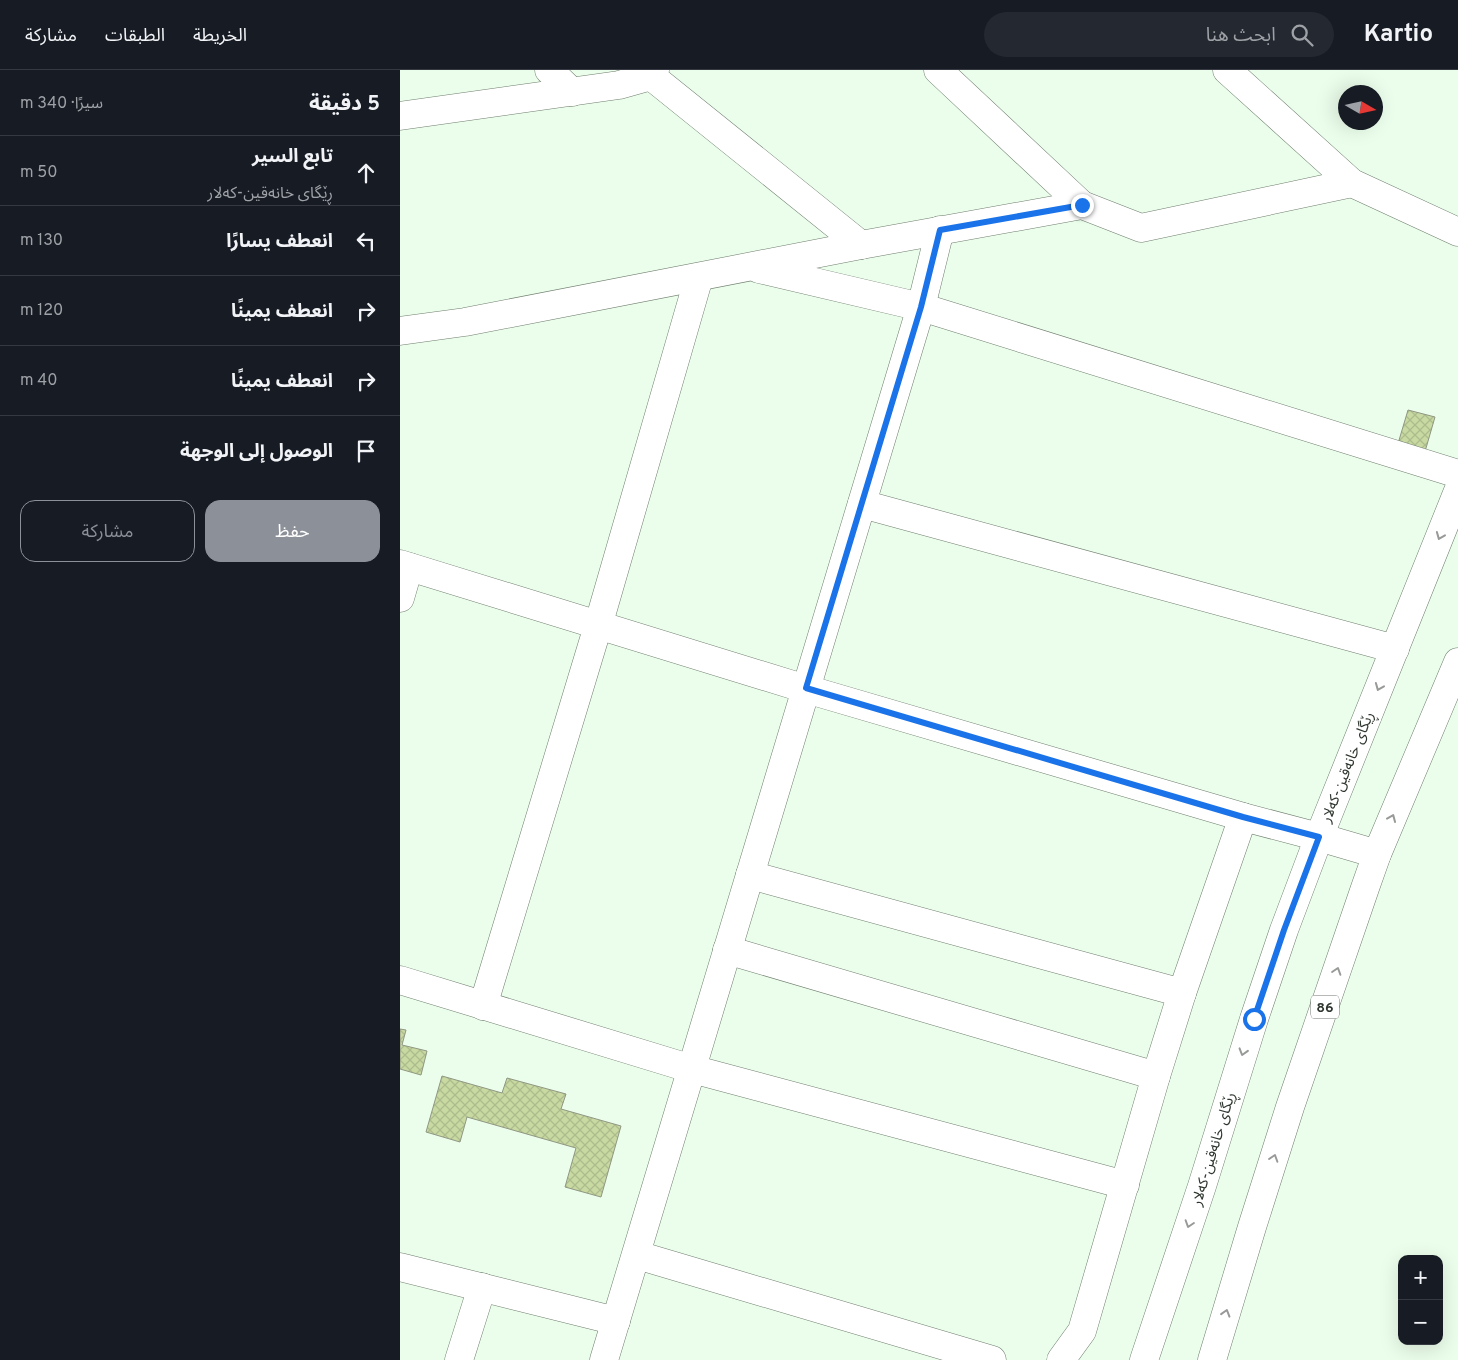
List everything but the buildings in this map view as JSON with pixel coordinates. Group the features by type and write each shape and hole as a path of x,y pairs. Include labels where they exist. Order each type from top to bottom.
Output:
{"street":[{"path":"549,70 572,92"},
{"path":"938,70 1082,205 1141,228 1352,183"},
{"path":"1227,70 1352,183 1458,232"},
{"path":"400,116 619,85 653,73 861,245"},
{"path":"400,331 465,322 940,230 1082,205"},
{"path":"604,1360 921,307 940,230"},
{"path":"750,267 921,307 1458,474"},
{"path":"483,1006 598,626 699,276"},
{"name":"ڕێگای خانەقین-کەلار","path":"1144,1360 1284,930 1319,837 1458,491"},
{"path":"862,504 1395,649"},
{"path":"400,598 405,565 598,626 806,688 1243,817 1377,854"},
{"name":"86","path":"1212,1360 1287,1116 1377,854 1458,662"},
{"path":"1061,1360 1082,1331 1156,1076 1182,993 1243,817"},
{"path":"750,876 1182,993"},
{"path":"727,950 1156,1076"},
{"path":"400,980 692,1069 1125,1185"},
{"path":"637,1255 992,1360"},
{"path":"400,1267 616,1321"},
{"path":"459,1360 482,1287"}],"route":[{"path":"1082,205 940,230 921,307 806,688 1243,817 1319,837 1284,930 1254,1019"}]}
